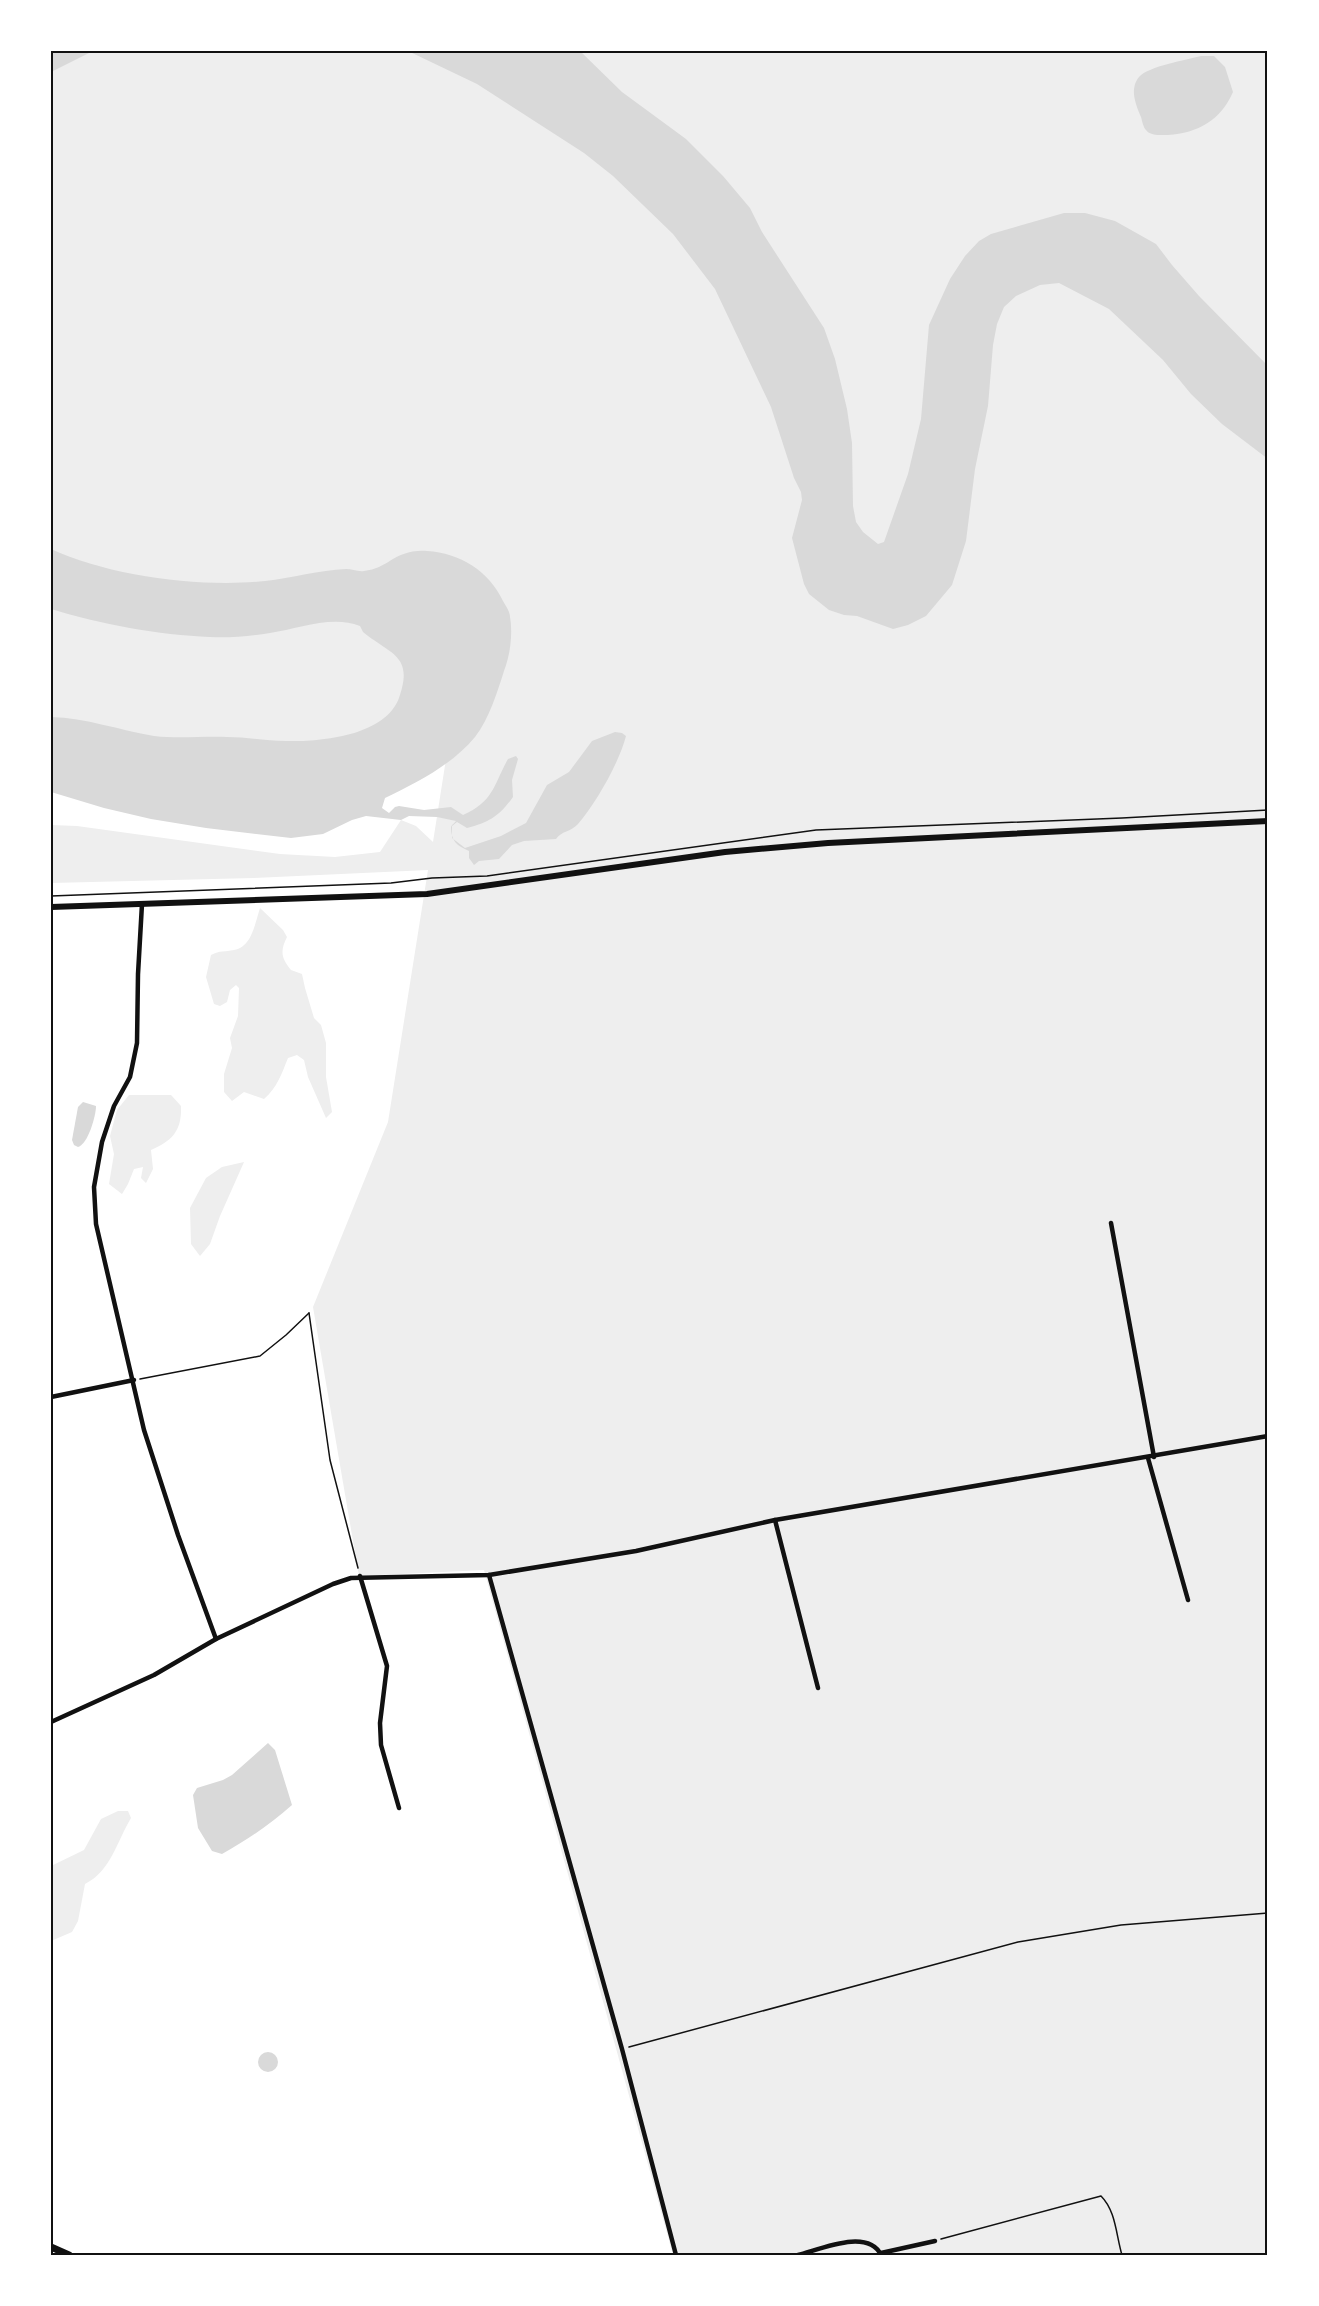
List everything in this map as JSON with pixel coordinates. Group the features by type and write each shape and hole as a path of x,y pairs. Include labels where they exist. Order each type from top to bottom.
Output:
{"main road":[{"path":"51,2247 69,2255"}],"street":[{"path":"51,907 427,894 725,852 828,843 1268,821"},
{"path":"142,904 137,1043 130,1077 107,1124 102,1142 94,1187 96,1224 144,1430 178,1535 216,1639"},
{"path":"1111,1223 1151,1457 1188,1600"},
{"path":"51,1397 134,1380"},
{"path":"51,1722 154,1675 216,1639 333,1584 360,1576 489,1575 636,1551 775,1520 1268,1436"},
{"path":"775,1520 819,1688"},
{"path":"489,1575 622,2049 675,2255"},
{"path":"360,1576 387,1666 381,1738 399,1808"},
{"path":"798,2255 862,2241 876,2246 881,2254 935,2241"}],"path":[{"path":"134,1380 260,1356 309,1313 330,1460 360,1576"},
{"path":"622,2049 1018,1942 1121,1925 1268,1913"},
{"path":"935,2241 1101,2196 1107,2202 1113,2215 1122,2255"}],"shaded area":[{"path":"51,51 1268,51 1268,2255 673,2255 484,1570 359,1576 313,1307 388,1122 428,870 254,878 51,883 51,825 77,826 280,854 335,857 380,852 401,820 416,826 433,842 446,759 51,770"},
{"path":"51,51 93,51 51,72"},
{"path":"408,51 580,51 622,92 686,139 723,176 750,208 762,232 824,328 835,359 847,409 852,443 853,506 856,522 863,532 878,544 884,542 908,474 921,419 929,325 950,279 965,256 979,241 991,234 1064,213 1085,213 1115,221 1156,244 1199,296 1268,366 1268,459 1222,424 1191,394 1163,360 1109,309 1059,283 1040,285 1016,296 1004,307 997,324 988,406 975,469 966,541 952,585 926,616 893,629 857,616 829,610 809,594 804,584 792,538 802,500 801,492 794,478 771,407 715,289 673,234 613,176 584,153 477,84"},
{"path":"1201,56 1214,56 1225,67 1233,92 1228,102 1215,117 1199,128 1168,135 1148,132 1143,125 1134,97 1134,87 1139,77 1159,67"},
{"path":"51,549 127,573 213,583 265,581 346,569 364,571 380,567 399,556 416,551 451,555 472,565 497,590 510,615 509,652 495,697 480,730 466,747 445,765 385,798 382,808 389,813 399,806 424,810 451,807 463,815 487,798 508,759 516,756 518,759 512,780 513,797 498,814 482,823 467,828 457,822 452,826 452,835 451,827 456,821 437,817 409,816 401,820 366,816 323,834 291,838 151,819 51,792 51,717 163,737 234,737 286,741 333,738 366,729 392,711 399,698 404,673 402,664 391,652 363,632 360,626 349,623 326,622 255,635 210,637 130,628 51,609"},
{"path":"615,732 626,736 612,770 592,805 575,827 556,839 524,841 512,845 499,859 479,861 474,865 469,858 469,851 458,845 453,839 465,848 501,836 526,823 547,785 569,772 592,741"},
{"path":"260,908 283,930 287,937 283,946 283,958 291,970 302,974 314,1018 321,1025 326,1043 326,1077 332,1112 326,1118 308,1077 304,1060 297,1055 288,1058 276,1085 264,1099 244,1092 232,1101 224,1092 224,1074 232,1048 230,1038 238,1016 239,988 236,985 230,990 227,1002 220,1006 214,1004 206,977 211,955 240,948 249,939"},
{"path":"129,1095 171,1095 181,1106 181,1115 177,1129 170,1139 151,1150 153,1169 146,1183 141,1178 143,1167 134,1169 122,1194 109,1184 114,1154 110,1136 117,1110"},
{"path":"83,1102 96,1106 96,1111 85,1141 78,1147 72,1140 78,1107"},
{"path":"244,1162 210,1244 200,1256 191,1244 190,1208 206,1178 222,1167"},
{"path":"268,1743 275,1750 292,1805 231,1849 222,1854 212,1851 198,1828 193,1795 197,1788 232,1775"},
{"path":"118,1811 128,1811 131,1818 107,1863 94,1878 85,1884 78,1921 72,1932 51,1941 51,1866 84,1850 101,1819"},
{"path":"268,2052 275,2055 278,2062 275,2069 268,2072 261,2069 258,2062 261,2055"}]}
